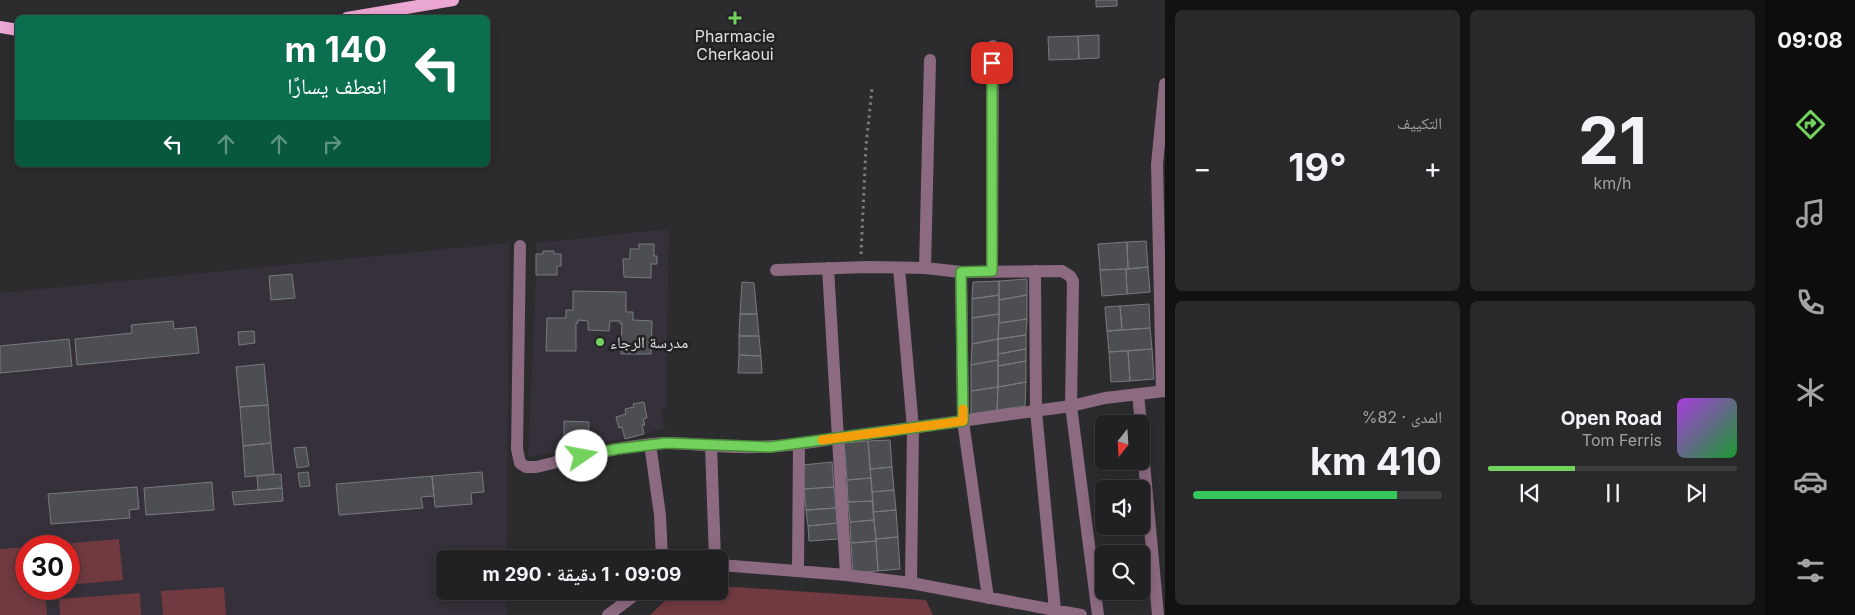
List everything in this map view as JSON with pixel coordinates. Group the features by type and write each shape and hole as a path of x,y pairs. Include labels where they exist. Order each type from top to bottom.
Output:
{"main road":[{"path":"365,15 453,0"},
{"path":"0,27 15,30"}],"street":[{"path":"992,271 993,46"},
{"path":"925,268 930,60"},
{"path":"520,246 517,449 520,463 526,467 536,467 600,452 650,444 770,447 799,445 837,438 1071,406 1105,398 1163,391 1161,164 1165,84"},
{"path":"776,270 860,267 925,268 961,272 1062,271 1070,276 1073,281 1071,406 1098,615"},
{"path":"828,268 846,575"},
{"path":"899,268 913,428 911,583"},
{"path":"1035,271 1036,411 1055,610"},
{"path":"961,272 963,421 988,598"},
{"path":"1138,394 1140,415"},
{"path":"650,444 660,515 662,550"},
{"path":"798,571 799,445"},
{"path":"712,446 715,550"},
{"path":"1145,470 1158,615"},
{"path":"728,567 846,575 911,583 1080,615"},
{"path":"608,615 628,600"}],"path":[{"path":"860,267 866,146 872,88"}],"shaded area":[{"name":"مدرسة الرجاء","path":"669,229 666,409 661,410 665,428 625,439 528,457 536,243"},
{"path":"509,243 507,550 436,550 436,600 507,600 506,615 0,615 0,293"},
{"path":"119,539 123,580 80,584 80,542"},
{"path":"15,548 15,600 46,600 47,615 0,615 0,549"},
{"path":"224,587 226,615 163,615 161,591"},
{"path":"728,587 926,600 933,615 650,615 666,600 728,600"},
{"path":"140,593 141,615 60,615 59,600 80,600 80,597"}],"building":[{"path":"1096,0 1117,0 1117,6 1096,7"},
{"path":"1099,35 1099,58 1079,59 1078,36"},
{"path":"1078,36 1079,59 1049,60 1048,37"},
{"path":"1146,241 1148,267 1128,269 1127,242"},
{"path":"1127,242 1128,269 1100,270 1098,244"},
{"path":"639,244 654,244 654,256 657,256 657,264 651,264 651,278 624,277 623,259 630,259 630,249 639,249"},
{"path":"543,251 554,251 554,254 561,254 561,266 557,266 557,275 536,275 536,254 543,254"},
{"path":"1148,267 1150,292 1127,294 1126,269"},
{"path":"1126,269 1127,294 1102,296 1100,270"},
{"path":"292,274 295,298 271,300 269,276"},
{"path":"1027,279 1027,295 999,300 999,281"},
{"path":"999,281 999,295 972,299 973,282"},
{"path":"742,282 754,283 757,314 740,314"},
{"path":"573,291 626,292 626,312 633,312 633,320 652,321 651,354 621,354 622,323 620,324 620,321 610,321 609,331 588,330 588,321 578,320 578,323 576,323 576,351 546,351 547,318 566,318 566,310 573,310"},
{"path":"999,295 999,314 972,318 972,299"},
{"path":"1027,295 1027,319 999,323 999,300"},
{"path":"1149,304 1150,328 1122,330 1120,306"},
{"path":"1120,306 1122,330 1107,331 1105,307"},
{"path":"740,314 757,314 759,336 739,336"},
{"path":"999,314 998,339 972,344 972,318"},
{"path":"1027,319 1026,335 998,339 999,323"},
{"path":"173,321 174,329 196,327 199,353 77,365 75,339 132,333 131,325"},
{"path":"1150,328 1152,349 1109,352 1107,331"},
{"path":"254,331 255,343 239,345 238,332"},
{"path":"1026,335 1026,349 998,354 998,339"},
{"path":"739,336 759,336 761,356 739,355"},
{"path":"69,339 72,366 0,373 0,346"},
{"path":"998,339 998,360 971,365 972,344"},
{"path":"1026,349 1026,361 998,366 998,354"},
{"path":"1152,349 1154,379 1130,381 1128,351"},
{"path":"1128,351 1130,381 1111,382 1109,352"},
{"path":"739,355 761,356 762,373 738,373"},
{"path":"998,360 998,387 971,391 971,365"},
{"path":"1026,361 1026,382 998,387 998,366"},
{"path":"264,364 268,405 240,407 236,367"},
{"path":"1026,382 1025,406 997,410 998,387"},
{"path":"998,387 997,410 971,414 971,391"},
{"path":"644,402 647,418 643,419 645,425 642,425 644,434 625,439 622,427 619,428 616,417 626,414 625,409 634,407 633,404"},
{"path":"268,405 271,443 243,446 240,407"},
{"path":"564,421 589,422 588,438 564,437"},
{"path":"890,440 892,467 870,469 868,441"},
{"path":"868,441 871,478 847,480 844,443"},
{"path":"271,443 274,474 245,477 243,446"},
{"path":"306,447 309,466 297,468 294,448"},
{"path":"832,462 834,487 804,489 802,465"},
{"path":"892,467 894,490 872,492 870,469"},
{"path":"308,472 310,486 300,487 298,473"},
{"path":"482,472 484,492 471,493 472,504 435,507 432,476"},
{"path":"281,474 282,488 258,490 257,476"},
{"path":"432,476 434,496 421,497 423,508 339,515 336,484"},
{"path":"871,478 873,501 848,502 847,480"},
{"path":"212,482 214,510 146,515 144,488"},
{"path":"137,487 139,509 129,510 130,518 51,524 48,494"},
{"path":"834,487 836,508 806,510 804,489"},
{"path":"282,488 283,501 234,505 232,492"},
{"path":"894,490 896,510 873,512 872,492"},
{"path":"873,501 874,520 850,522 848,502"},
{"path":"836,508 837,523 808,526 806,510"},
{"path":"896,510 898,537 876,539 873,512"},
{"path":"874,520 876,541 851,543 850,522"},
{"path":"837,523 839,539 809,541 808,526"},
{"path":"898,537 900,569 878,571 876,539"},
{"path":"876,541 878,571 853,573 851,543"}],"slow traffic":[{"path":"822,440 963,421 963,409"}],"place":[{"name":"Pharmacie Cherkaoui","path":"735,18"},
{"name":"مدرسة الرجاء","path":"600,342"}],"route":[{"path":"582,456 617,449 666,443 736,447 799,445 963,421 961,272 992,271 992,63"}]}
